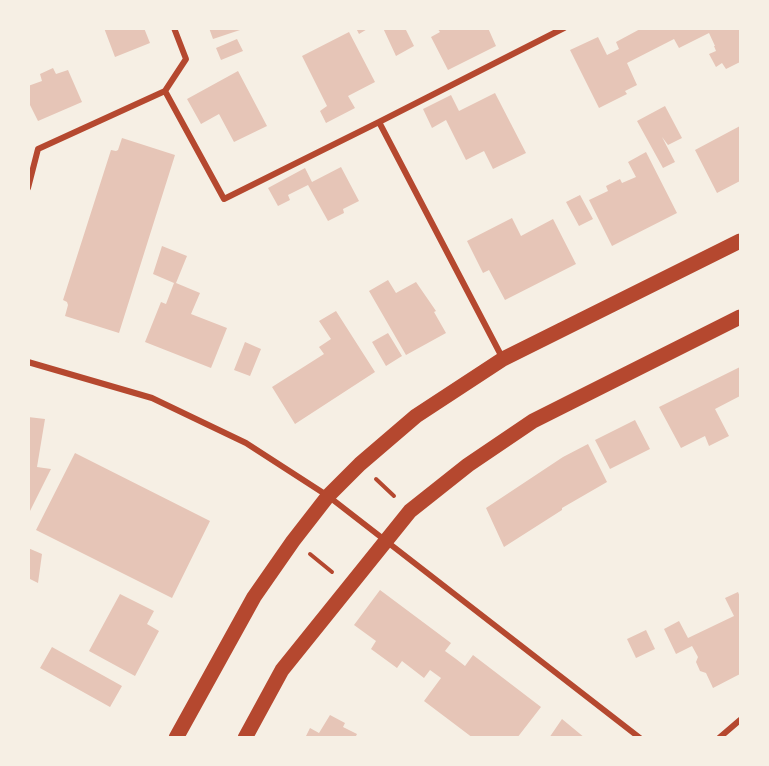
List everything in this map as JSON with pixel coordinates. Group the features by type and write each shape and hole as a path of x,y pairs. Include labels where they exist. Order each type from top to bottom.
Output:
{"main road":[{"path":"176,738 254,597 328,496 360,464 416,416 502,359 741,242"},
{"path":"245,738 282,670 410,511 468,465 533,422 741,317"}],"street":[{"path":"28,188 38,149 165,91 186,59 174,28"},
{"path":"165,91 224,199 564,28"},
{"path":"379,122 502,359"},
{"path":"28,362 152,398 246,443 328,496 640,738"},
{"path":"719,738 741,720"}],"path":[{"path":"360,464 410,511"},
{"path":"293,541 349,586"}],"building":[{"path":"104,28 144,28 150,43 115,57"},
{"path":"209,28 243,28 243,29 213,39"},
{"path":"356,28 369,28 359,34"},
{"path":"383,28 405,28 414,46 396,56"},
{"path":"437,28 488,28 496,46 448,70 431,37 440,32"},
{"path":"642,28 740,28 740,62 726,69 722,63 716,67 709,54 716,51 709,33 679,48 674,39 627,63 637,85 625,91 627,94 599,108 570,50 598,37 607,55 619,49 616,42"},
{"path":"349,32 375,82 348,96 355,108 326,123 320,111 327,106 302,56"},
{"path":"237,39 243,51 221,60 216,48"},
{"path":"53,68 56,74 68,70 82,102 38,121 28,101 28,86 42,81 40,74"},
{"path":"238,71 267,126 234,142 219,114 201,124 187,99"},
{"path":"495,93 526,153 493,169 484,151 466,160 446,120 432,128 423,109 451,95 459,111"},
{"path":"665,106 682,138 668,145 662,137 675,162 663,168 637,121"},
{"path":"740,126 740,181 717,193 695,150"},
{"path":"122,138 175,155 119,333 65,316 68,305 63,300 111,150 118,150"},
{"path":"646,152 677,213 612,246 589,200 608,191 606,186 620,179 622,183 636,177 628,162"},
{"path":"341,167 359,201 343,209 344,213 328,221 308,185 288,195 290,200 278,206 268,188 305,168 312,182"},
{"path":"580,195 593,219 579,226 566,202"},
{"path":"512,218 521,236 553,219 576,264 505,300 489,270 483,273 467,241"},
{"path":"162,246 187,256 176,283 200,293 191,314 227,328 211,368 145,342 161,302 166,304 174,283 153,274"},
{"path":"388,280 396,293 416,282 436,311 434,312 446,333 406,355 369,291"},
{"path":"336,311 375,372 295,424 272,387 324,354 319,347 331,339 319,321"},
{"path":"388,333 402,356 386,366 372,342"},
{"path":"245,342 261,349 250,376 234,370"},
{"path":"740,367 740,396 715,409 729,436 709,446 705,436 681,448 659,407"},
{"path":"28,417 45,419 37,467 51,469 28,515"},
{"path":"635,420 650,449 610,469 595,440"},
{"path":"588,444 607,482 562,508 504,547 486,508 563,457"},
{"path":"75,453 210,521 172,598 36,530"},
{"path":"28,548 42,554 38,583 28,578"},
{"path":"380,590 451,643 445,651 465,666 473,655 541,707 517,738 473,738 424,701 441,678 430,670 424,678 402,661 397,668 371,649 376,641 354,625"},
{"path":"738,592 740,597 740,674 713,688 706,673 700,671 696,662 698,657 692,646 676,654 664,629 679,621 688,638 734,616 725,598"},
{"path":"120,594 154,611 147,624 159,631 135,676 89,651"},
{"path":"646,630 655,649 636,658 627,639"},
{"path":"52,647 122,686 110,707 40,668"},
{"path":"330,715 345,723 343,727 357,734 355,738 305,738 310,728 319,733"},
{"path":"562,719 585,738 549,738"}]}
